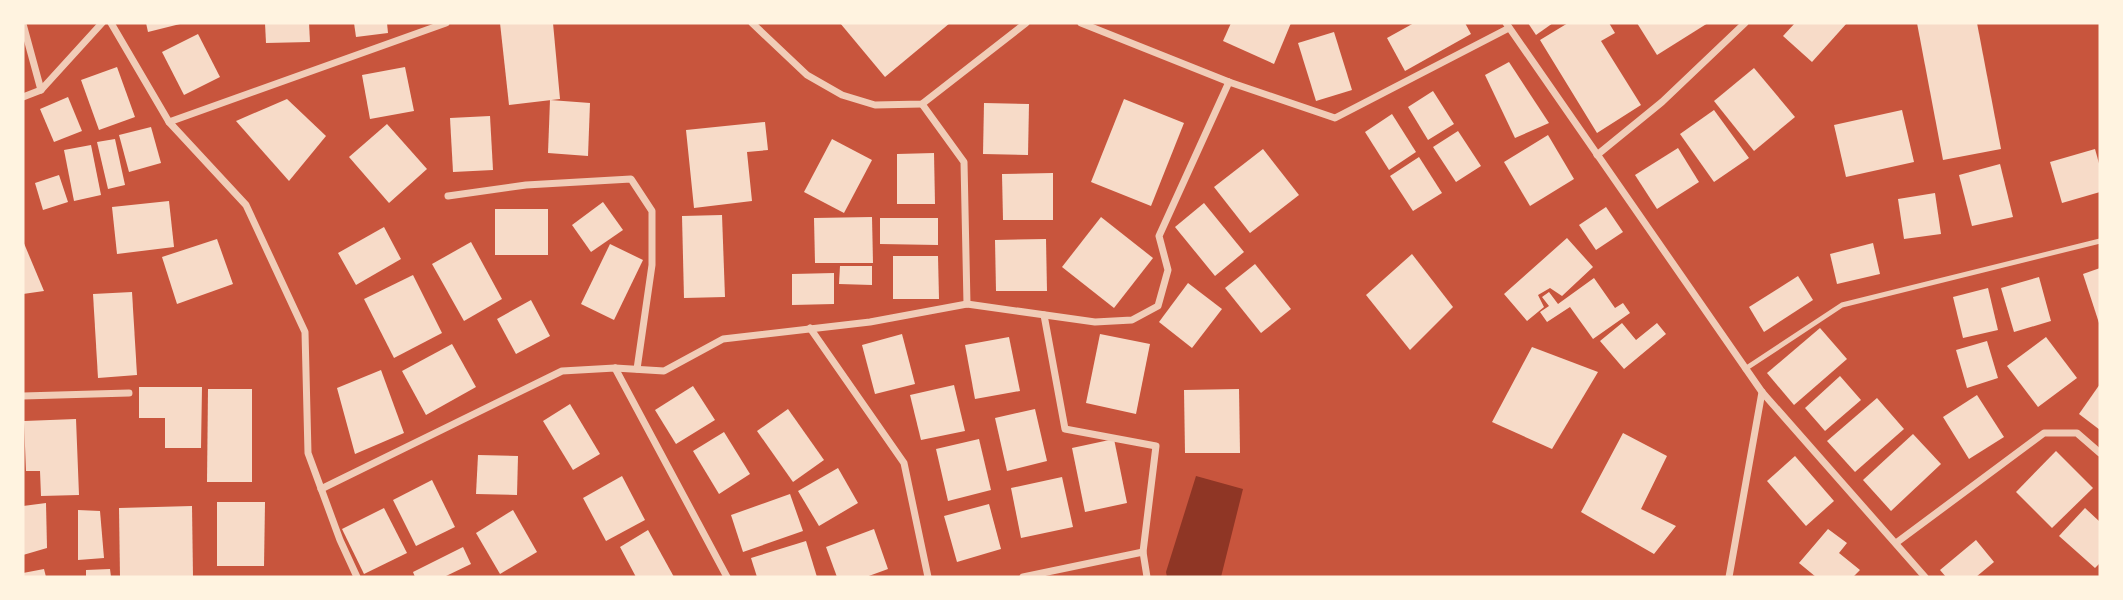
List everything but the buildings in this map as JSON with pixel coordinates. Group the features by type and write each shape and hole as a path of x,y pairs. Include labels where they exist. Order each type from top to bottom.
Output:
{"street":[{"path":"23,97 41,90 102,23"},
{"path":"111,23 169,122 246,205 305,332 308,453 340,540 357,577"},
{"path":"169,122 446,23"},
{"path":"752,23 807,75 842,95 875,105 922,104 1026,23"},
{"path":"1081,23 1229,82 1335,118 1508,25 1762,392 1926,577"},
{"path":"1597,155 1662,102 1745,23"},
{"path":"23,24 41,90"},
{"path":"321,489 562,371 614,368 664,371 723,339 870,322 967,304 1095,322 1132,320 1158,306 1168,270 1159,236 1229,82"},
{"path":"922,104 964,162 967,304"},
{"path":"448,196 526,185 631,179 652,211 652,265 636,369"},
{"path":"1044,315 1066,429 1156,446 1143,552 1147,577"},
{"path":"810,328 904,463 928,577"},
{"path":"614,368 727,577"},
{"path":"1729,577 1762,392"},
{"path":"23,396 129,393"},
{"path":"1896,543 2043,433 2077,433 2100,453"},
{"path":"1023,577 1143,552"}],"lane":[{"path":"1745,369 1842,305 2100,241"}],"shaded area":[{"path":"1196,476 1243,489 1221,577 1167,577 1166,572"}]}
